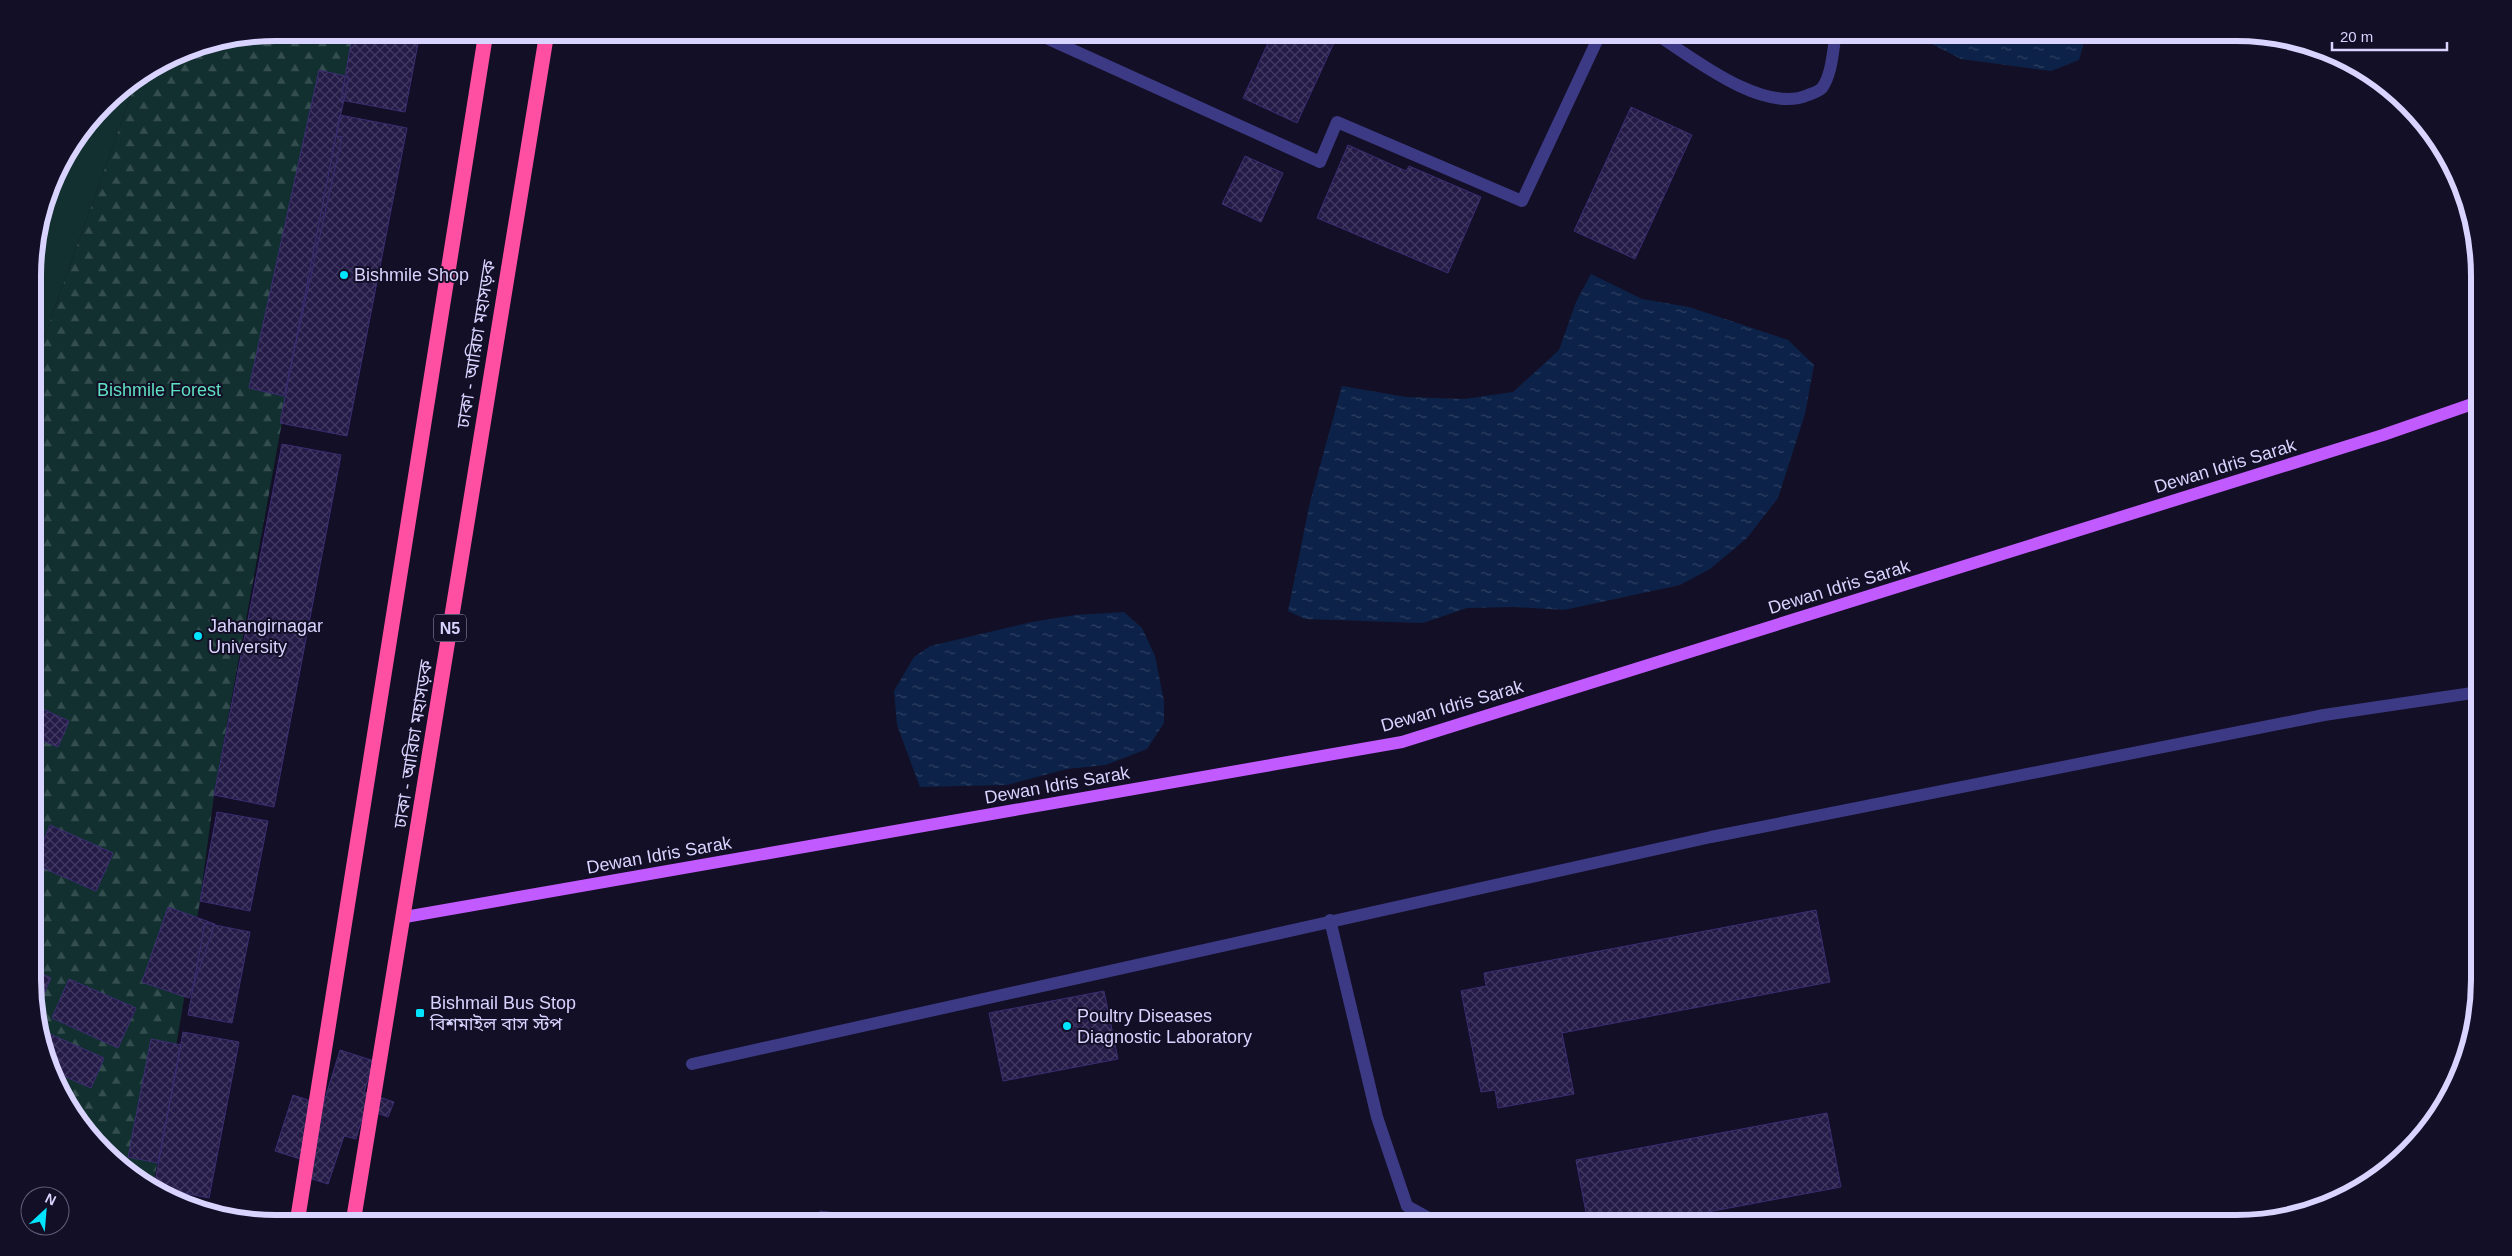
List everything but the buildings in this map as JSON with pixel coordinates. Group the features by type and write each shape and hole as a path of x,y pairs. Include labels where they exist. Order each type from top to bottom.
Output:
{"highway":[{"path":"298,1215 485,41"},
{"name":"ঢাকা - আরিচা মহাসড়ক","path":"355,1215 405,917 477,455 546,41"}],"main road":[{"name":"Dewan Idris Sarak","path":"405,917 1402,742 2383,435 2471,404"}],"street":[{"path":"1053,41 1320,162 1337,122 1522,201 1597,41"},
{"path":"1667,41 1740,87 1772,98 1802,98 1820,90 1826,81 1834,41"},
{"path":"692,1064 1330,920 1711,837 2276,724 2471,693"},
{"path":"1330,920 1377,1117 1408,1206 1424,1215"}],"green space":[{"name":"Bishmile Forest","path":"276,41 352,41 214,795 200,901 154,1180 121,1157 99,1135 81,1110 59,1070 49,1041 43,1011 41,980 41,346 133,90 172,65 215,49 245,43"},
{"path":"133,90 41,346 43,245 49,215 59,186 81,146 99,121"}],"water":[{"path":"2085,41 2079,60 2051,71 1961,59 1928,42"},
{"path":"1591,274 1642,299 1689,307 1788,340 1814,365 1805,414 1778,498 1747,538 1710,569 1680,585 1564,610 1515,607 1467,608 1423,623 1305,619 1288,611 1310,502 1342,386 1406,397 1464,399 1513,392 1559,350 1576,302"},
{"path":"1124,612 1142,628 1155,656 1164,701 1164,723 1147,749 1106,765 1067,769 1007,785 920,787 897,725 894,691 914,657 930,646 1032,622 1075,615"}],"place":[{"name":"Bishmile Shop","path":"344,275"},
{"name":"Jahangirnagar University","path":"198,636"},
{"name":"Bishmail Bus Stop বিশমাইল বাস স্টপ","path":"420,1013"},
{"name":"Poultry Diseases Diagnostic Laboratory","path":"1067,1026"}]}
